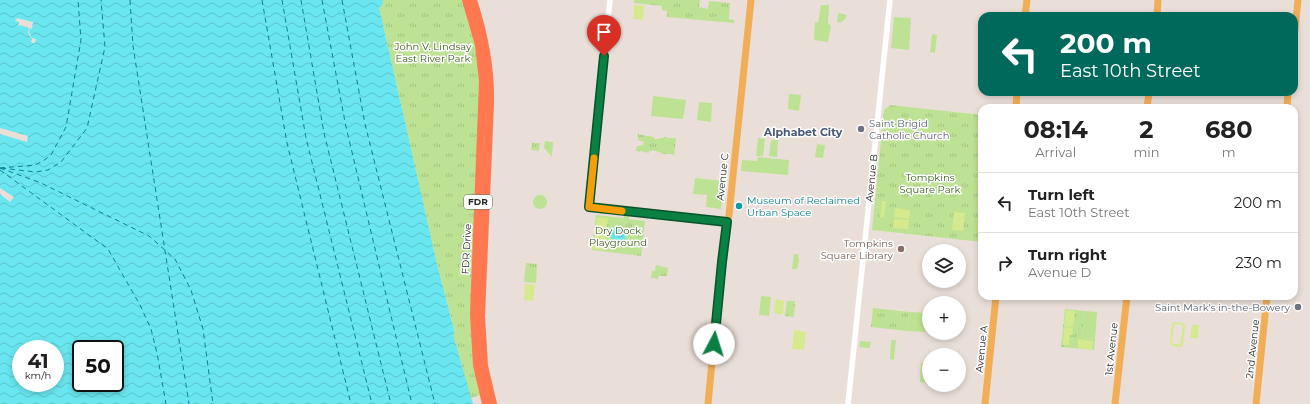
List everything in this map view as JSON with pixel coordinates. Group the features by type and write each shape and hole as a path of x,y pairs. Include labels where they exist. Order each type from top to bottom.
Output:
{"highway":[{"name":"FDR Drive","path":"466,0 477,38 483,81 474,306 476,357 481,387 486,404"},
{"name":"FDR Drive","path":"473,0 486,44 490,81 481,316 484,366 493,404"}],"main road":[{"name":"Avenue C","path":"708,404 751,0"},
{"path":"1026,12 1027,0"},
{"path":"1157,12 1158,0"},
{"path":"1297,12 1298,0"},
{"name":"Avenue A","path":"985,404 996,300"},
{"name":"1st Avenue","path":"1115,404 1127,300"},
{"name":"2nd Avenue","path":"1256,404 1267,300"}],"street":[{"path":"610,0 589,207 727,222"},
{"name":"Avenue B","path":"848,404 890,0"}],"green space":[{"name":"John V. Lindsay East River Park","path":"383,0 463,0 476,44 479,67 480,395 471,398 453,334 455,332 437,264 379,7 382,6"},
{"path":"634,0 700,0 699,7 708,9 709,1 730,3 729,19 734,20 734,23 667,17 667,11 662,10 662,6 634,3"},
{"path":"634,5 644,6 643,20 633,19"},
{"path":"821,5 829,5 828,23 831,26 828,42 814,40 815,22 818,23"},
{"path":"839,13 847,15 840,23 837,22"},
{"path":"894,17 911,18 909,50 891,48"},
{"path":"932,34 937,35 935,53 930,52"},
{"path":"789,94 801,95 799,111 788,109"},
{"path":"653,96 686,100 683,119 651,116"},
{"path":"699,102 712,103 711,122 697,120"},
{"name":"Tompkins Square Park","path":"890,105 978,115 978,242 872,230 884,110"},
{"path":"638,134 651,136 654,137 654,139 664,137 676,138 674,155 662,154 653,150 649,151 649,153 636,151 637,146 643,145 644,142 638,140"},
{"path":"758,138 765,139 763,156 756,156"},
{"path":"771,140 778,140 777,157 769,156"},
{"path":"545,141 553,142 552,157 544,148"},
{"path":"532,143 540,143 539,151 531,150"},
{"path":"817,144 825,145 823,158 815,157"},
{"path":"758,157 789,160 788,175 741,171 742,160 757,161"},
{"path":"695,178 724,181 721,209 706,207 707,195 693,194"},
{"path":"537,195 543,195 547,199 547,205 543,209 537,209 533,205 533,199"},
{"path":"882,201 886,201 884,218 880,217"},
{"path":"895,208 910,210 909,219 894,217"},
{"path":"954,212 965,213 963,231 952,230"},
{"name":"Dry Dock Playground","path":"596,215 624,218 624,216 629,216 629,219 645,221 641,256 592,250"},
{"path":"597,217 608,218 604,250 593,249"},
{"path":"894,219 909,220 908,229 893,228"},
{"path":"794,254 798,254 799,261 797,269 792,269"},
{"path":"526,263 537,264 536,283 524,282"},
{"path":"656,265 668,268 667,276 659,276 658,279 651,278 652,271 655,271"},
{"path":"525,284 535,285 533,301 524,300"},
{"path":"761,296 771,297 769,316 759,315"},
{"path":"777,299 784,301 782,314 776,314 774,312 775,300"},
{"path":"787,301 795,301 794,317 785,316"},
{"path":"873,308 909,312 907,331 871,327"},
{"path":"1065,309 1085,311 1082,338 1095,339 1094,350 1061,347"},
{"path":"1066,310 1075,311 1073,327 1064,326"},
{"path":"1085,311 1097,312 1095,339 1082,338"},
{"path":"909,312 922,313 922,332 907,331"},
{"path":"1174,322 1183,323 1185,325 1183,345 1181,347 1172,346 1170,344 1172,324","holes":["1174,324 1183,325 1180,345 1172,343"]},
{"path":"1192,325 1199,325 1198,338 1190,338"},
{"path":"1064,327 1073,328 1073,335 1070,335 1069,345 1063,345"},
{"path":"794,330 806,332 804,350 792,349"},
{"path":"1078,339 1093,341 1092,350 1078,348"},
{"path":"891,340 896,340 894,360 890,359"},
{"path":"860,341 871,342 870,348 859,347"},
{"path":"921,363 922,363 922,382 920,382"}],"water":[{"path":"0,0 383,0 382,6 379,7 437,264 455,333 453,334 473,404 0,404"},
{"path":"612,227 626,229 625,240 611,239"}],"pier":[{"path":"17,18 33,22 32,29 30,28 29,32 32,38 36,39 35,43 31,42 32,39 28,33 29,28 20,25 18,26 19,22 15,21"},
{"path":"0,128 28,136 27,142 0,134"},
{"path":"0,188 14,197 10,202 0,194"}],"ferry route":[{"path":"0,168 35,165 43,161 51,155 66,127 81,40 78,0"},
{"path":"1,168 35,172 48,170 61,162 87,128 105,47 101,0"},
{"path":"130,0 133,46 189,404"},
{"path":"262,0 287,143 351,404"},
{"path":"282,0 306,138 372,404"},
{"path":"301,0 324,133 391,404"},
{"path":"322,0 346,127 412,404"},
{"path":"342,0 365,124 435,404"},
{"path":"0,168 41,183 149,236 175,259 191,290 203,329 213,404"},
{"path":"0,170 108,249 140,305 151,329 166,404"}],"slow traffic":[{"path":"594,158 589,207 622,211"}],"place":[{"name":"Saint Brigid Catholic Church","path":"861,129"},
{"name":"Museum of Reclaimed Urban Space","path":"739,206"},
{"name":"Tompkins Square Library","path":"901,249"},
{"name":"Saint Mark's in-the-Bowery","path":"1298,307"}],"district":[{"name":"Alphabet City","path":"803,132"}],"route":[{"path":"604,56 589,207 727,222 714,344"}]}
